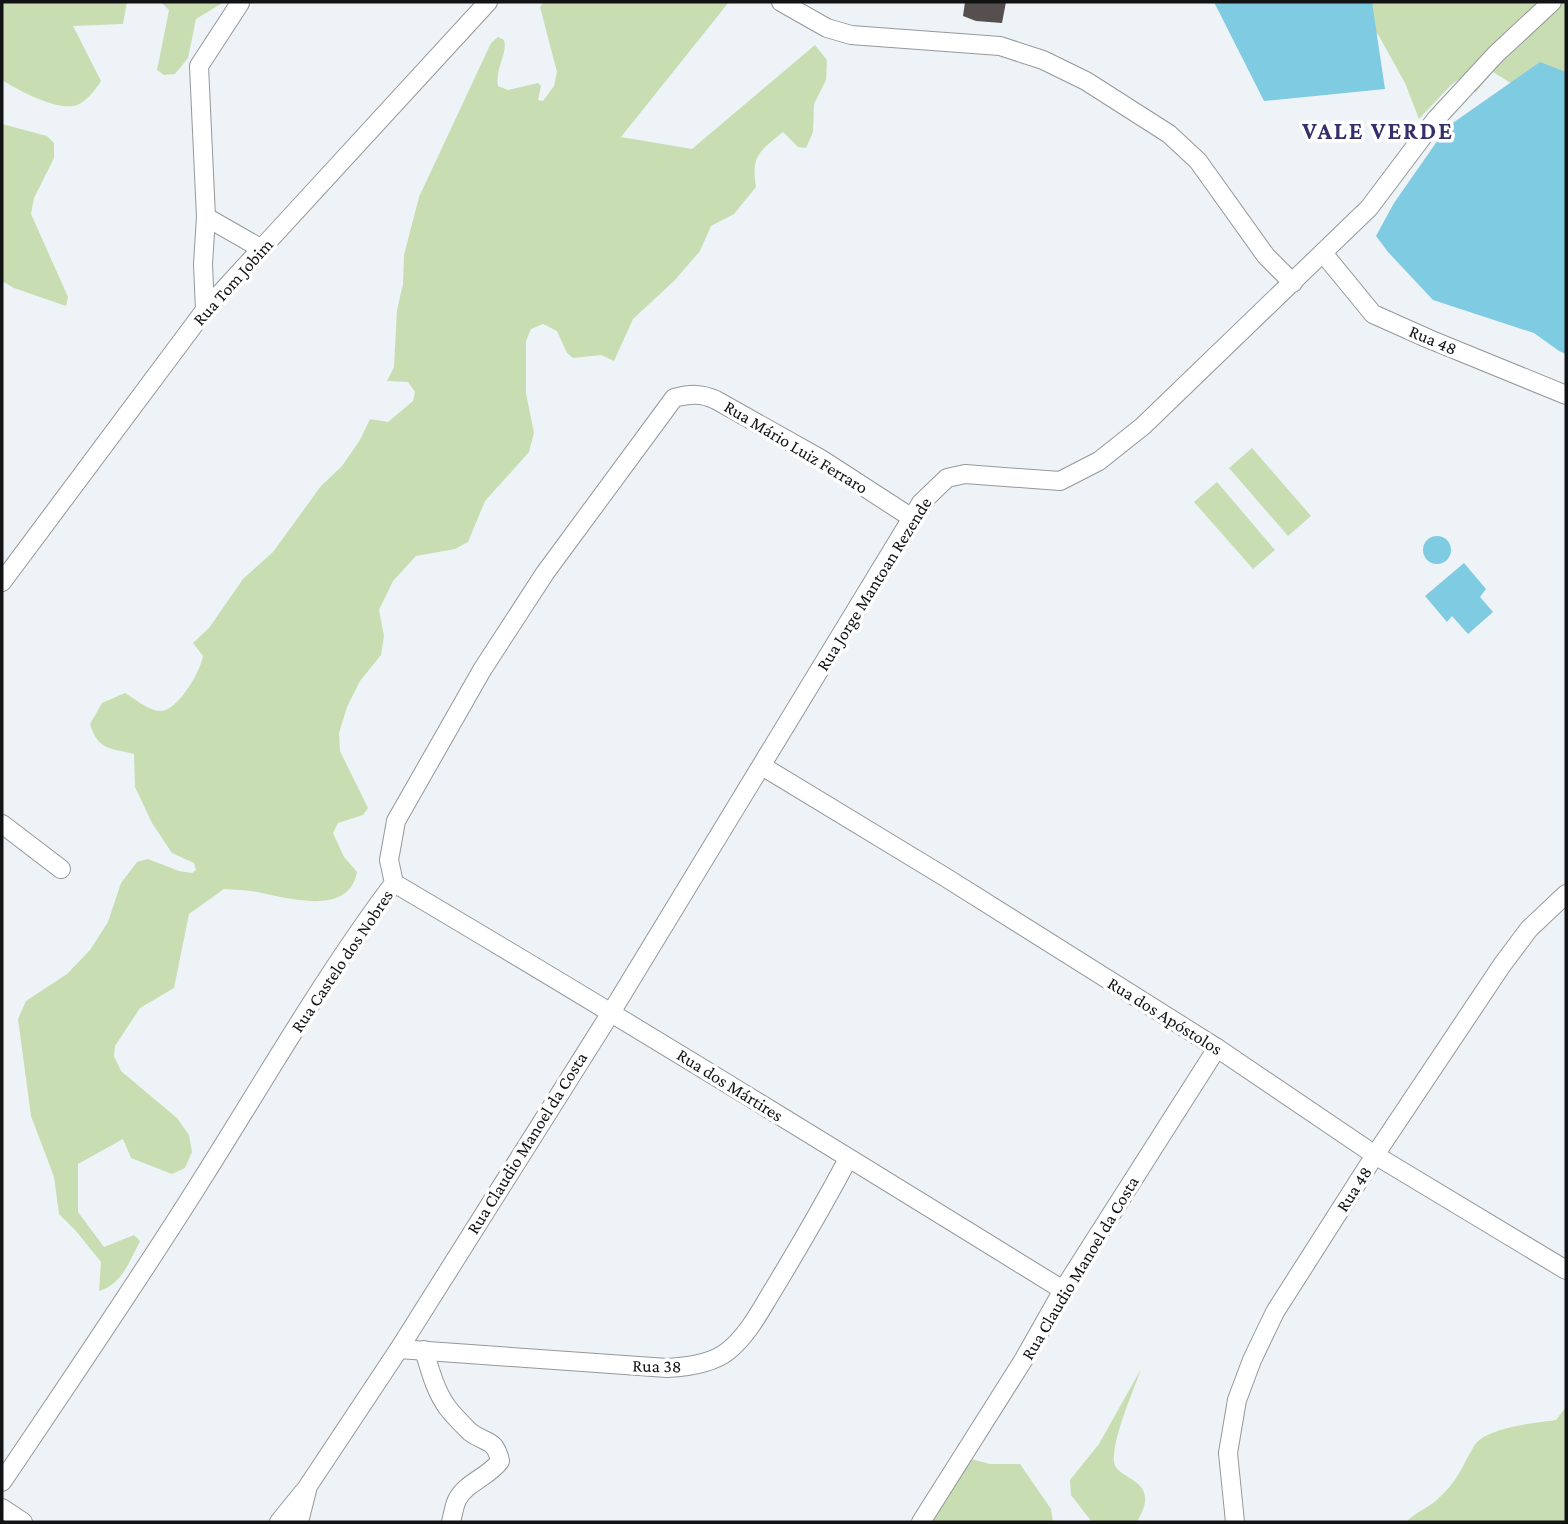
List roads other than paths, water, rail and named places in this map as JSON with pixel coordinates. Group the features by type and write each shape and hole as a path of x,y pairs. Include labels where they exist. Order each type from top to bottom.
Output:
{"street":[{"name":"Rua Tom Jobim","path":"2,582 205,310 488,2"},
{"path":"781,2 827,28 851,35 1000,46 1043,60 1086,81 1169,134 1198,160 1266,256 1293,283 1369,208 1436,119 1458,95 1496,54 1552,2"},
{"path":"205,310 203,264 206,217 199,66 240,3"},
{"path":"206,217 262,249"},
{"name":"Rua 48","path":"1323,253 1373,314 1429,340 1566,395"},
{"name":"Rua Jorge Mantoan Rezende","path":"762,766 921,503 947,478 965,474 1060,481 1099,461 1143,426 1293,283"},
{"name":"Rua Mário Luiz Ferraro","path":"674,398 703,394 716,400 821,459 912,518"},
{"name":"Rua Castelo dos Nobres","path":"2,1482 128,1294 322,986 394,883 389,860 396,821 482,670 545,572 674,398"},
{"name":"Rua Claudio Manoel da Costa","path":"299,1522 308,1486 612,1011 762,766"},
{"name":"Rua dos Apóstolos","path":"762,766 1217,1048 1375,1155 1566,1270"},
{"path":"2,824 61,869"},
{"name":"Rua dos Mártires","path":"394,883 612,1011 1063,1290"},
{"name":"Rua 48","path":"1235,1522 1228,1453 1237,1400 1275,1312 1375,1155 1515,946 1550,907 1566,894"},
{"name":"Rua Claudio Manoel da Costa","path":"921,1522 1024,1359 1063,1290 1217,1048"},
{"name":"Rua 38","path":"398,1349 667,1368 691,1366 711,1359 727,1352 751,1326 805,1239 848,1159"},
{"path":"424,1350 432,1379 447,1408 471,1433 492,1442 500,1461 494,1470 470,1485 457,1499 451,1522"},
{"path":"279,1522 308,1486"},
{"path":"2,1508 23,1522"}],"water":[{"path":"1214,2 1372,2 1385,89 1264,101"},
{"path":"1540,62 1566,72 1566,354 1534,333 1433,300 1376,236 1394,203 1447,127"},
{"path":"1437,536 1447,540 1451,550 1447,560 1437,564 1427,560 1423,550 1427,540"},
{"path":"1464,563 1486,589 1480,597 1493,612 1468,634 1452,616 1447,622 1425,596"}],"district":[{"name":"VALE VERDE","path":"1378,130"}]}
